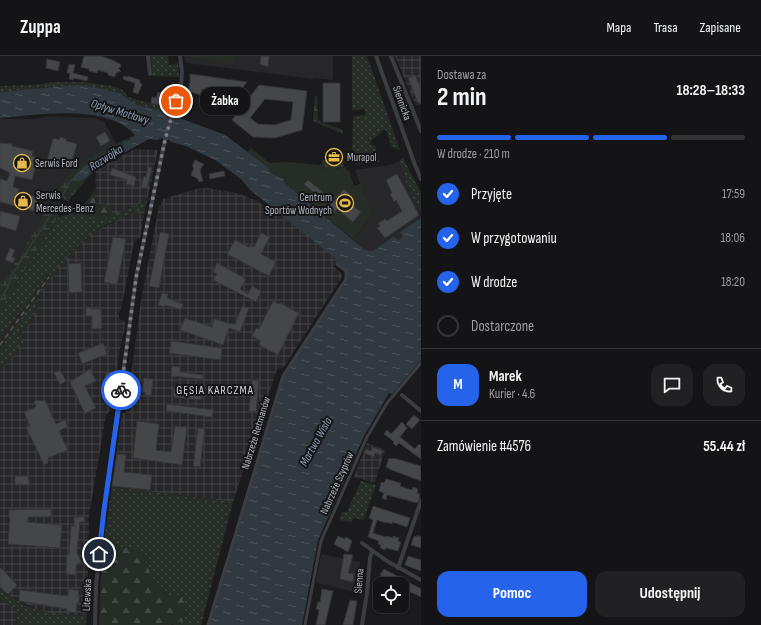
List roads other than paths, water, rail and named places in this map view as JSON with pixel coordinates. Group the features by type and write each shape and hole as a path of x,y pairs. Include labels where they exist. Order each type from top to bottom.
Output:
{"street":[{"path":"148,56 150,74"},
{"name":"Litewska","path":"95,625 96,587 104,510 136,278 165,140 181,86 182,72 180,56"},
{"name":"Siennicka","path":"376,56 421,179"},
{"path":"391,56 421,131"},
{"name":"Nabrzeże Retmanów","path":"208,625 283,376 346,279 346,271 337,264"},
{"name":"Nabrzeże Szyprów","path":"305,625 321,542 367,437 387,403 421,363"},
{"path":"402,395 421,411"},
{"path":"398,568 421,501"},
{"path":"362,543 372,552 421,580"},
{"name":"Sienna","path":"362,625 372,552"}],"water":[{"path":"76,85 119,93 137,105 168,114 169,116 177,117 225,135 269,168 269,171 283,178 285,183 365,250 373,251 394,236 398,240 403,237 400,232 421,218 421,360 392,394 389,393 364,436 318,540 302,625 209,625 283,376 347,279 346,270 336,262 336,259 250,190 241,179 215,160 186,146 162,138 157,140 149,139 105,163 78,182 74,176 87,164 109,150 132,139 135,135 122,125 107,118 90,115 71,113 0,118 0,92"}],"waterway":[{"name":"Rozwójka","path":"61,199 70,181 76,177"},
{"name":"Rozwójka","path":"0,300 9,285 10,278 54,210 58,208 59,203"}],"railway":[{"path":"0,345 49,277"}],"place":[{"name":"Żabka","path":"176,101"},
{"name":"Murapol","path":"334,157"},
{"name":"Serwis Ford","path":"22,163"},
{"name":"Serwis Mercedes-Benz","path":"23,201"},
{"name":"Centrum Sportów Wodnych","path":"345,203"}],"district":[{"name":"GĘSIA KARCZMA","path":"215,390"}],"water label":[{"name":"Opływ Motławy","path":"120,112"},
{"name":"Martwa Wisła","path":"316,442"}]}
